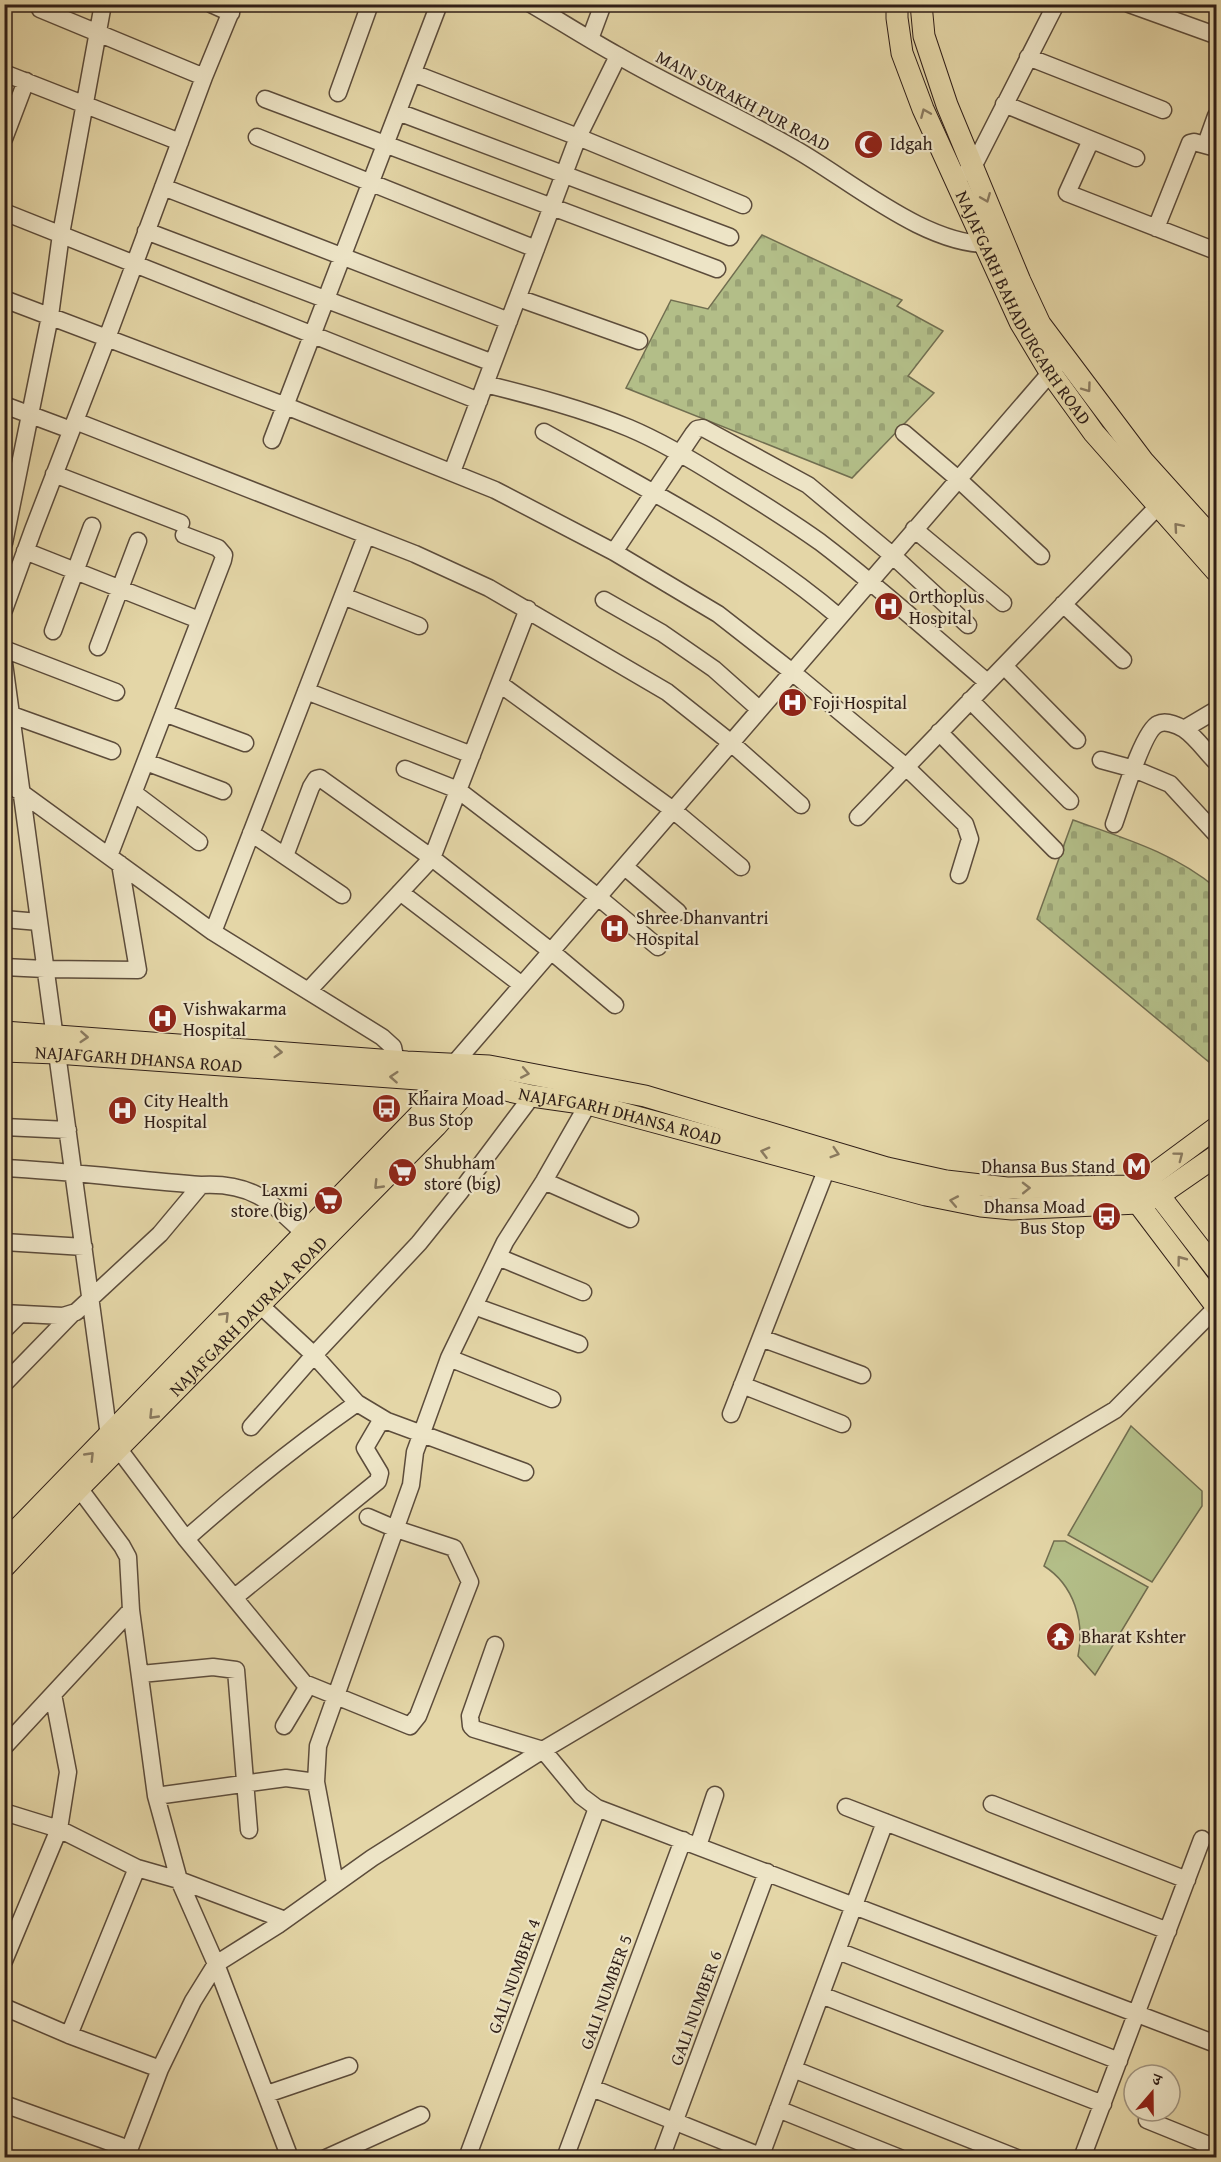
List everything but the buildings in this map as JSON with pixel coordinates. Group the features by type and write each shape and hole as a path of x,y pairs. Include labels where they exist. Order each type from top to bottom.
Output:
{"main road":[{"name":"NAJAFGARH BAHADURGARH ROAD","path":"897,4 902,53 923,109 955,179 1040,324 1057,365 1143,461 1165,499 1216,571"},
{"name":"NAJAFGARH BAHADURGARH ROAD","path":"921,4 924,36 947,105 974,167 995,244"},
{"name":"NAJAFGARH BAHADURGARH ROAD","path":"1165,499 1216,542"},
{"name":"NAJAFGARH DHANSA ROAD","path":"4,1032 55,1044 461,1074 489,1066 645,1096 887,1168 946,1181 1007,1188 1143,1189"},
{"name":"NAJAFGARH DHANSA ROAD","path":"4,1051 55,1044 396,1061 461,1074 532,1096 588,1104 926,1195 981,1206 1012,1209 1096,1206 1143,1189"},
{"name":"NAJAFGARH DAURALA ROAD","path":"4,1567 79,1488 114,1443 305,1234 461,1074"},
{"name":"NAJAFGARH DAURALA ROAD","path":"4,1543 260,1305 436,1126 461,1074"},
{"path":"1143,1189 1216,1128"},
{"path":"1143,1189 1216,1156"},
{"path":"1143,1189 1216,1268"},
{"path":"1143,1189 1216,1307"}],"street":[{"path":"4,543 28,414 50,316 61,234 103,4"},
{"path":"4,610 204,77 233,8 212,4"},
{"path":"338,93 370,4"},
{"path":"272,440 439,4"},
{"name":"MAIN SURAKH PUR ROAD","path":"531,4 618,56 795,149 906,218 938,234 965,243 995,244"},
{"path":"590,39 603,4"},
{"path":"955,179 974,167 1056,4"},
{"path":"1129,4 1215,35"},
{"path":"40,9 204,77"},
{"path":"452,472 578,137 618,56"},
{"path":"1028,57 1163,110"},
{"path":"4,73 180,142"},
{"path":"413,73 744,205"},
{"path":"4,139 26,81"},
{"path":"266,99 717,269"},
{"path":"1004,104 1136,158"},
{"path":"398,112 730,237"},
{"path":"1156,228 1190,143 1194,141 1211,146 1216,116"},
{"path":"257,137 536,249"},
{"path":"1091,140 1067,193 1216,251"},
{"path":"163,187 509,321"},
{"path":"4,212 479,400"},
{"path":"146,231 493,363"},
{"path":"518,298 639,340"},
{"path":"4,299 452,472 524,504 614,552 718,614 791,671 906,767 959,818 969,832 967,851 959,875"},
{"path":"461,1074 522,985 1057,365"},
{"path":"485,384 628,428 680,454 776,512 869,581 987,682"},
{"path":"4,405 73,426 441,565 528,609 667,692 730,742 801,805"},
{"path":"614,552 693,434 697,429 703,428 808,485 892,555 968,624"},
{"path":"544,432 654,492 749,549 803,586 839,617"},
{"path":"904,433 958,479 1041,556"},
{"path":"4,967 138,970 115,860 134,793 224,555 218,548 183,529 54,474"},
{"path":"858,817 1165,499"},
{"path":"7,520 33,530"},
{"path":"53,631 92,526"},
{"path":"914,529 1004,603"},
{"path":"213,932 366,536"},
{"path":"98,647 138,541"},
{"path":"25,551 199,620"},
{"path":"343,596 419,626"},
{"path":"604,600 662,633 714,669 759,709"},
{"path":"1063,604 1123,660"},
{"path":"308,991 432,858 528,609"},
{"path":"4,649 116,692"},
{"path":"4,663 12,715 11,788 39,922 90,1299 114,1443 186,1539 295,1674 309,1686 410,1726 418,1716 470,1582 454,1548 396,1529 368,1516"},
{"path":"1004,666 1077,740"},
{"path":"500,684 673,810 741,867"},
{"path":"306,691 472,755"},
{"path":"970,700 1070,801"},
{"path":"1184,729 1216,710"},
{"path":"164,713 245,743"},
{"path":"12,715 112,751"},
{"path":"1114,824 1149,731 1156,724 1162,722 1184,729 1216,762"},
{"path":"939,732 1054,850"},
{"path":"1101,760 1134,769 1170,784 1214,825"},
{"path":"146,762 223,791"},
{"path":"405,769 458,790 598,897 658,947"},
{"path":"285,856 313,782 320,778 432,858 552,952 615,1005"},
{"path":"11,788 213,932 388,1042 393,1047 396,1061"},
{"path":"134,793 199,842"},
{"path":"251,833 342,895"},
{"path":"625,867 678,912"},
{"path":"400,892 522,985"},
{"path":"4,919 39,922"},
{"path":"251,1427 314,1355 419,1243 532,1096"},
{"path":"335,1883 316,1782 318,1746 411,1485 415,1452 449,1358 498,1257 588,1104"},
{"path":"4,1127 68,1130"},
{"path":"4,1168 74,1172 238,1188 256,1193 271,1202 305,1234"},
{"path":"731,1414 827,1168"},
{"path":"544,1181 630,1219"},
{"path":"4,1384 72,1314 159,1234 201,1185"},
{"path":"4,1242 84,1247"},
{"path":"498,1257 583,1292"},
{"path":"260,1305 314,1355 357,1403 387,1421 525,1473"},
{"path":"474,1306 579,1344"},
{"path":"4,2104 128,2153 160,2069 193,2001 216,1964 285,1920 335,1883 543,1750 1115,1410 1216,1307"},
{"path":"4,1330 12,1313 63,1316 72,1314"},
{"path":"761,1338 862,1375"},
{"path":"449,1358 552,1399"},
{"path":"742,1385 842,1424"},
{"path":"186,1539 241,1490 299,1444 357,1403"},
{"path":"235,1597 378,1481 380,1473 365,1448 380,1424 387,1421"},
{"path":"79,1488 128,1557 131,1610 156,1796 179,1880 216,1964 290,2157"},
{"path":"4,1747 131,1610"},
{"path":"495,1645 470,1716 471,1726 474,1729 543,1750 581,1796 597,1808 1216,2044"},
{"path":"141,1674 213,1667 236,1670 249,1830"},
{"path":"284,1726 309,1686"},
{"path":"4,1962 59,1829 68,1772 53,1694"},
{"path":"156,1796 286,1778 316,1782"},
{"name":"GALI NUMBER 5","path":"565,2157 691,1843 715,1795"},
{"path":"992,1804 1187,1880"},
{"path":"846,1807 1168,1931"},
{"name":"GALI NUMBER 4","path":"467,2157 597,1808"},
{"path":"4,1812 59,1829 137,1868 179,1880 285,1920"},
{"path":"591,2088 762,2157 885,1822"},
{"path":"1082,2157 1202,1839"},
{"path":"69,2035 137,1868"},
{"name":"GALI NUMBER 6","path":"662,2157 767,1872"},
{"path":"838,1951 1119,2061"},
{"path":"821,1995 1103,2104"},
{"path":"4,2007 69,2035 160,2069"},
{"path":"267,2094 349,2066"},
{"path":"793,2069 1017,2157"},
{"path":"778,2109 900,2157"},
{"path":"326,2157 422,2115"},
{"path":"1154,2123 1216,2148"}],"green space":[{"path":"762,235 902,300 897,306 943,331 908,376 934,393 852,478 626,388 671,300 708,309"},
{"path":"1073,820 1166,856 1216,888 1216,1068 1037,919"},
{"path":"1131,1426 1202,1491 1202,1506 1152,1582 1068,1535"},
{"path":"1054,1541 1065,1541 1148,1587 1095,1675 1078,1656 1080,1630 1075,1605 1070,1594 1063,1583 1044,1566"}],"place":[{"name":"Idgah","path":"869,144"},
{"name":"Orthoplus Hospital","path":"888,607"},
{"name":"Foji Hospital","path":"792,703"},
{"name":"Shree Dhanvantri Hospital","path":"615,928"},
{"name":"Vishwakarma Hospital","path":"162,1019"},
{"name":"Khaira Moad Bus Stop","path":"387,1109"},
{"name":"City Health Hospital","path":"123,1111"},
{"name":"Dhansa Bus Stand","path":"1136,1167"},
{"name":"Shubham store (big)","path":"403,1173"},
{"name":"Laxmi store (big)","path":"329,1200"},
{"name":"Dhansa Moad Bus Stop","path":"1106,1217"},
{"name":"Bharat Kshter","path":"1060,1637"}]}
